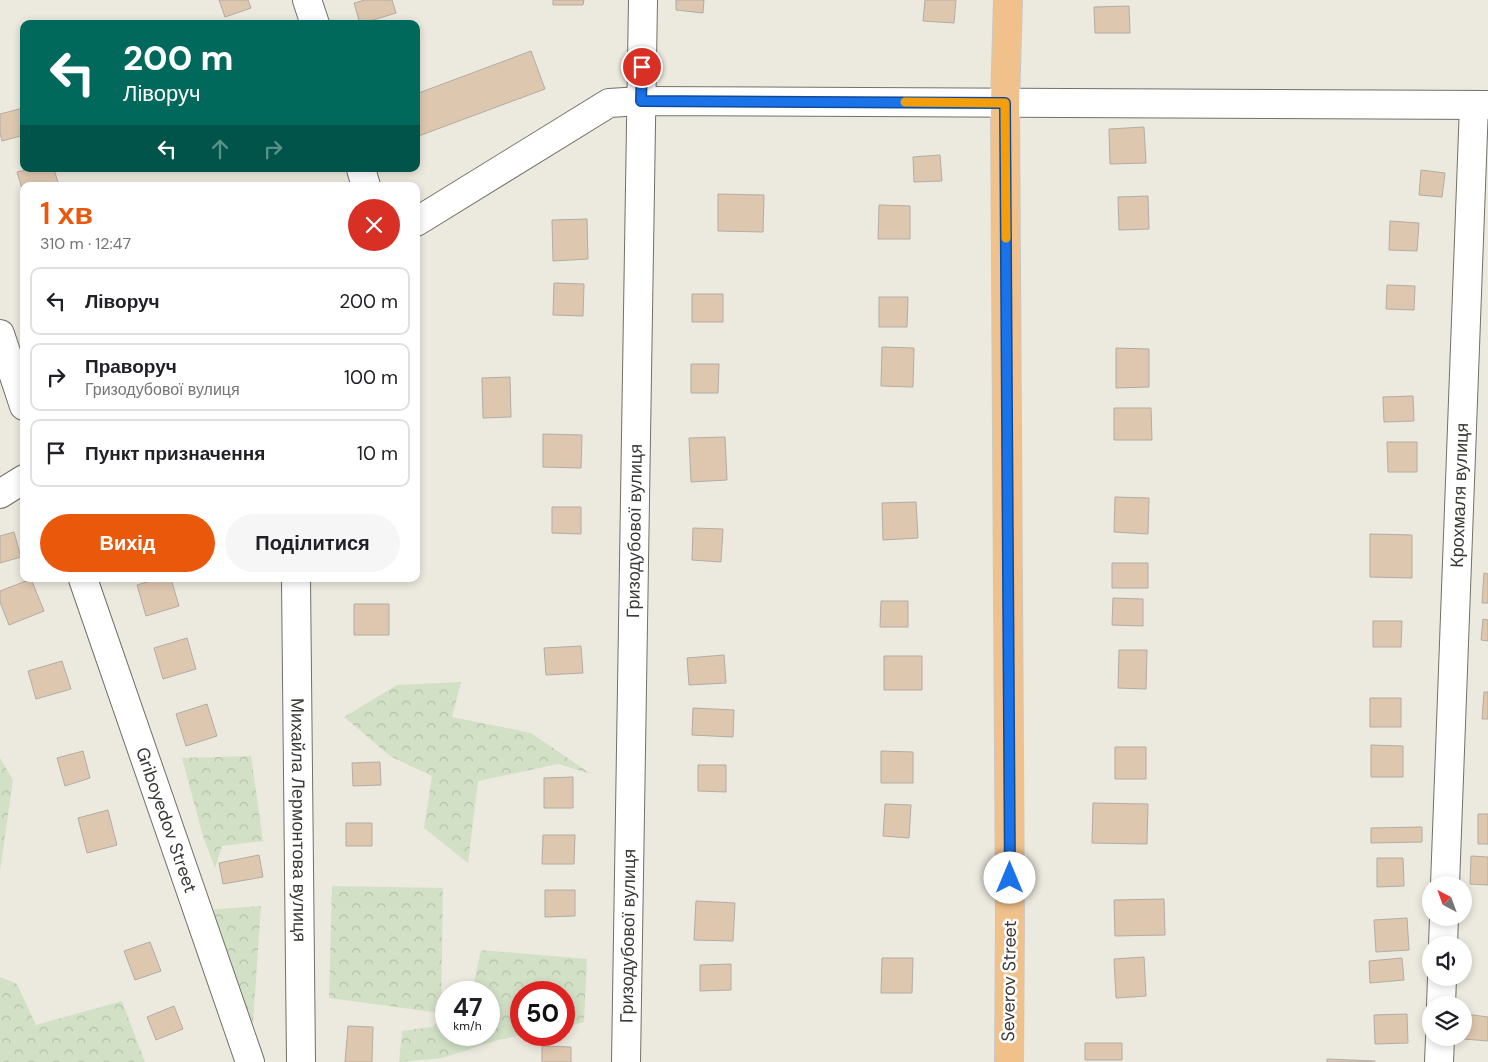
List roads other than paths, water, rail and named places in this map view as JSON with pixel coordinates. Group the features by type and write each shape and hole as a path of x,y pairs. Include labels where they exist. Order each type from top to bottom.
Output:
{"main road":[{"name":"Severov Street","path":"1008,0 1005,103 1010,918 1009,1062"}],"street":[{"path":"307,0 314,20"},
{"name":"Гризодубової вулиця","path":"626,1062 643,0"},
{"path":"420,220 609,103 641,101 1481,105"},
{"name":"Крохмаля вулиця","path":"1445,876 1481,105"},
{"path":"0,334 20,394"},
{"path":"0,494 20,482"},
{"name":"Griboyedov Street","path":"84,582 250,1062"},
{"name":"Михайла Лермонтова вулиця","path":"296,582 301,1062"},
{"path":"1439,1062 1440,1046"}]}
